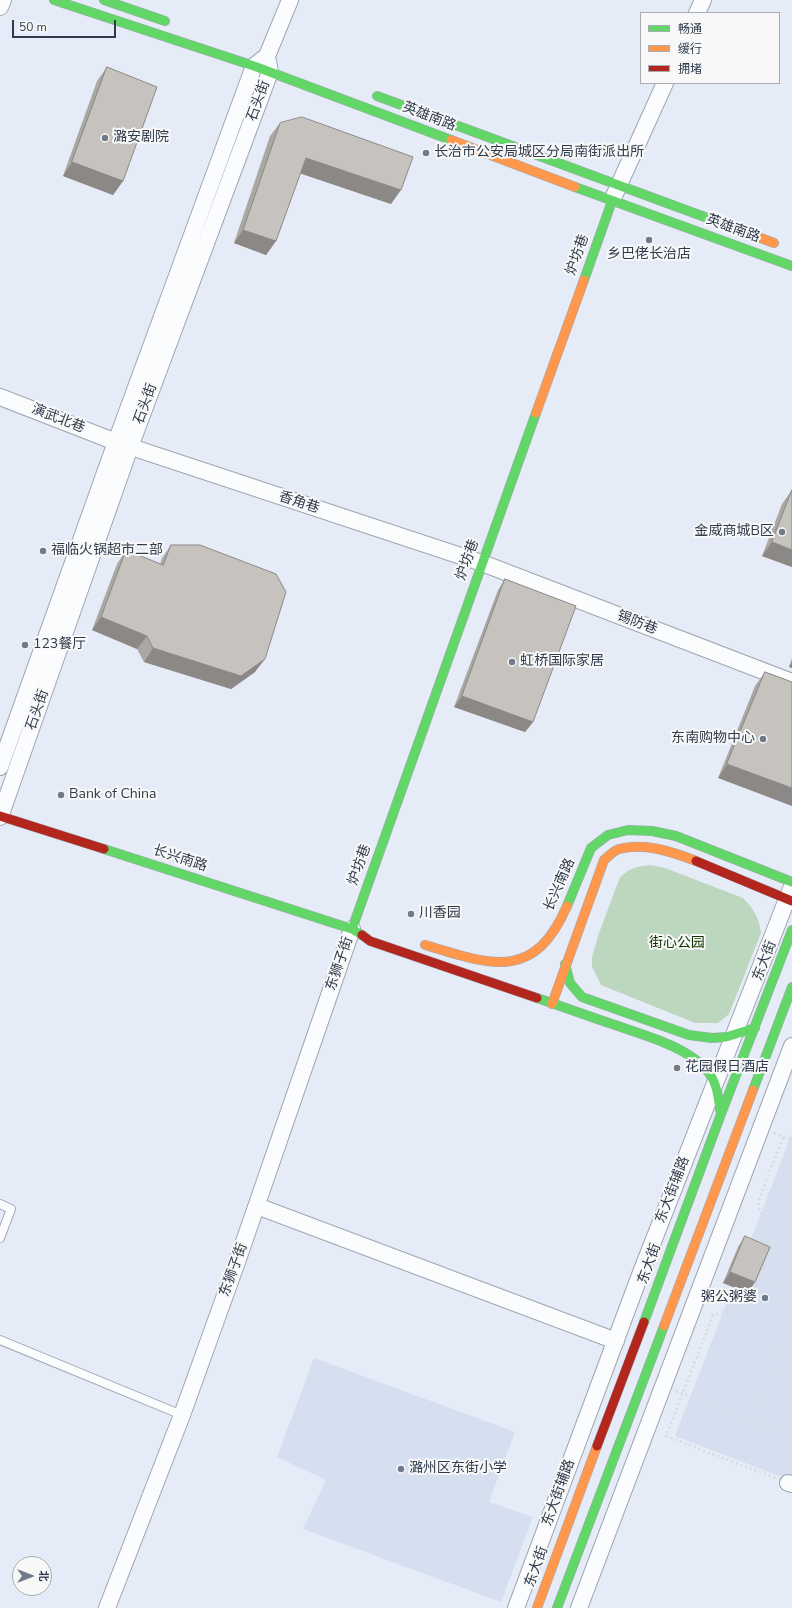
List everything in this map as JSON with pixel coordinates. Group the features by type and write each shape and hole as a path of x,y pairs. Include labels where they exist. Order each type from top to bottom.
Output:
{"main road":[{"name":"英雄南路","path":"54,0 265,61 612,201 792,266"},
{"path":"104,0 171,23"},
{"name":"英雄南路","path":"371,94 785,247"},
{"name":"炉坊巷","path":"352,929 612,201"},
{"name":"长兴南路","path":"0,816 352,929 375,930"},
{"name":"长兴南路","path":"417,943 470,958 499,962 520,960 536,953 548,939 559,922 571,898 590,849 601,839 613,832 646,830 665,833 686,839 792,882"},
{"path":"552,1004 565,964 604,860 619,849 645,848 681,856 790,895"},
{"name":"长兴南路","path":"352,929 370,941 644,1035 680,1050 700,1064 707,1071 715,1084 721,1114"},
{"name":"东大街","path":"537,1608 721,1114 792,930"},
{"path":"565,964 567,977 571,987 582,997 688,1035 712,1038 755,1028"},
{"path":"557,1608 792,986"}],"street":[{"path":"0,7 3,0"},
{"name":"石头街","path":"0,767 123,444 265,61 290,0"},
{"path":"697,12 703,0"},
{"path":"612,201 665,84"},
{"name":"演武北巷","path":"0,396 123,444"},
{"name":"石头街","path":"0,816 123,444"},
{"name":"香角巷","path":"123,444 482,563"},
{"name":"锡防巷","path":"482,563 792,682"},
{"name":"东大街辅路","path":"516,1608 616,1341 734,1034 790,895"},
{"name":"东狮子街","path":"107,1608 182,1415 257,1206 352,929"},
{"path":"579,1608 792,1046"},
{"path":"257,1206 616,1341"}],"lane":[{"path":"0,1204 11,1209 0,1238"},
{"path":"0,1340 182,1415"}],"path":[{"path":"761,1127 792,1140"},
{"path":"783,1136 758,1202 771,1246 760,1276 748,1306 713,1315 666,1436 790,1484"},
{"path":"755,1275 792,1289"},
{"path":"752,1422 792,1314"},
{"path":"776,1356 792,1353"},
{"path":"663,1385 792,1438"}],"shaded area":[{"path":"792,1133 792,1481 675,1436"},
{"name":"潞州区东街小学","path":"314,1358 515,1432 489,1502 533,1517 501,1602 303,1529 326,1480 277,1457"}],"green space":[{"name":"街心公园","path":"650,865 665,868 743,898 753,910 757,918 761,933 729,1014 718,1023 695,1023 601,985 592,967 592,957 599,933 620,877 629,870"}],"building":[{"name":"潞安剧院","path":"107,67 157,87 123,181 72,162"},
{"path":"302,117 413,157 401,190 306,158 276,241 243,230 280,123"},
{"path":"792,490 792,550 772,542"},
{"path":"171,545 200,545 276,574 286,592 265,659 241,676 153,648 147,636 101,617 126,550 163,565"},
{"name":"虹桥国际家居","path":"505,579 576,606 533,722 462,696"},
{"name":"东南购物中心","path":"765,672 792,682 792,788 727,764"},
{"path":"745,1236 770,1247 755,1282 730,1272"}],"traffic: fast":[{"path":"54,0 254,66 451,140"},
{"path":"104,0 165,21"},
{"path":"377,96 721,223"},
{"path":"575,187 792,266"},
{"path":"584,280 612,201"},
{"path":"352,929 536,413"},
{"path":"567,906 591,848 608,835 628,830 652,831 676,836 792,882"},
{"path":"104,849 352,929 362,935"},
{"path":"644,1322 721,1114 792,930"},
{"path":"565,964 570,983 582,997 689,1035 712,1038 726,1037 755,1028"},
{"path":"753,1090 792,987"},
{"path":"537,998 663,1042 689,1055 700,1064 712,1078 716,1088 721,1114"},
{"path":"557,1608 664,1326"}],"traffic: slow":[{"path":"451,140 575,187"},
{"path":"721,223 774,243"},
{"path":"536,413 584,280"},
{"path":"552,1004 604,860 619,849 629,847 648,847 668,851 696,861"},
{"path":"425,945 470,958 508,962 525,957 540,947 554,930 567,906"},
{"path":"664,1326 753,1090"},
{"path":"537,1608 597,1446"}],"traffic: jam":[{"path":"0,816 104,849"},
{"path":"696,861 792,901"},
{"path":"362,935 370,941 537,998"},
{"path":"597,1446 644,1322"}],"place":[{"name":"潞安剧院","path":"105,138"},
{"name":"长治市公安局城区分局南街派出所","path":"426,153"},
{"name":"乡巴佬长治店","path":"649,240"},
{"name":"金威商城B区","path":"782,532"},
{"name":"福临火锅超市二部","path":"43,551"},
{"name":"123餐厅","path":"25,645"},
{"name":"虹桥国际家居","path":"512,662"},
{"name":"东南购物中心","path":"763,739"},
{"name":"Bank of China","path":"61,795"},
{"name":"川香园","path":"411,914"},
{"name":"花园假日酒店","path":"677,1068"},
{"name":"粥公粥婆","path":"765,1298"},
{"name":"潞州区东街小学","path":"401,1469"}]}
